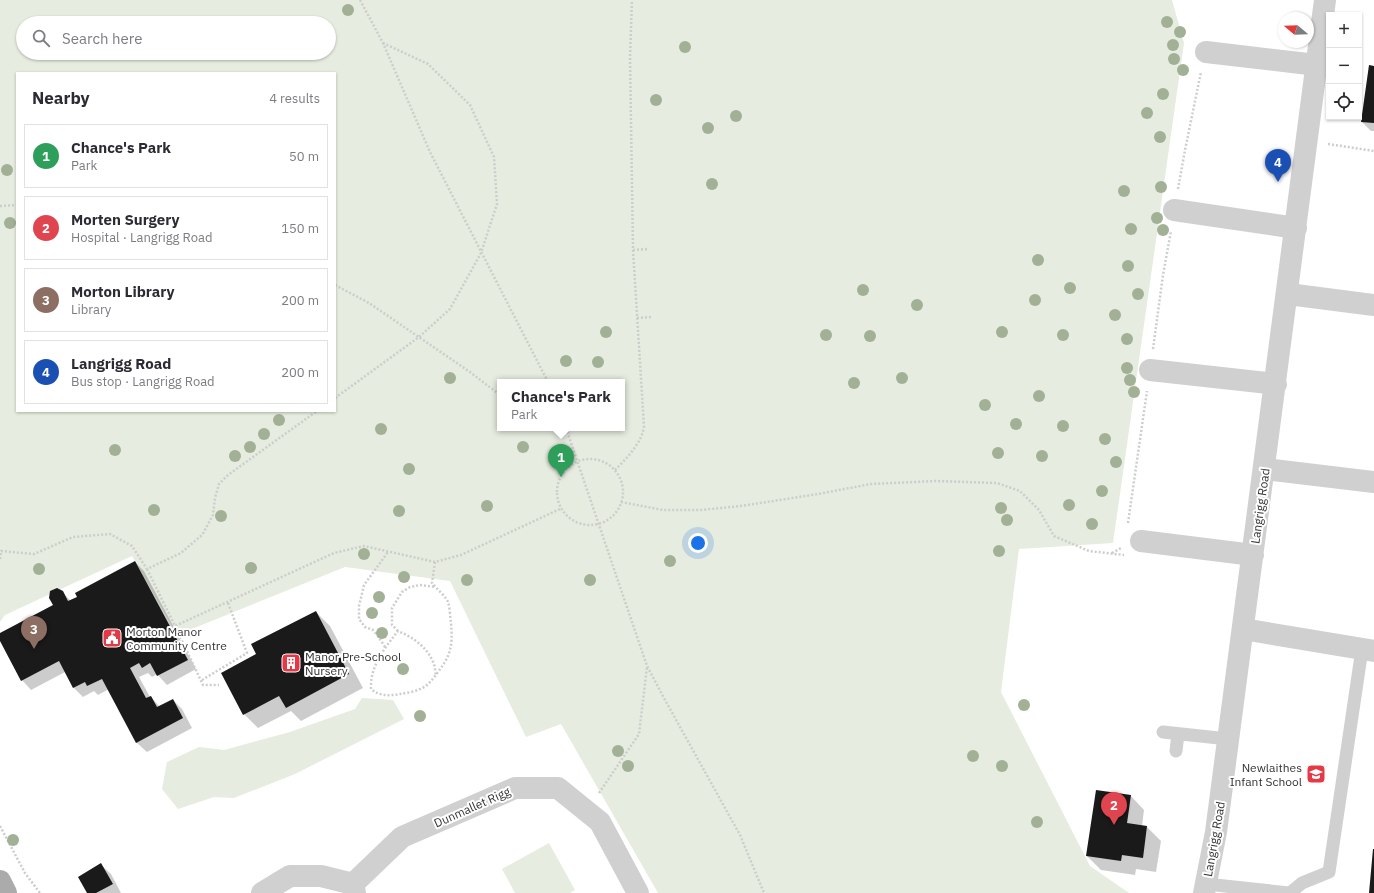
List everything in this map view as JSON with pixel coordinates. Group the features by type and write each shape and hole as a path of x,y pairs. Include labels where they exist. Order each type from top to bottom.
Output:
{"main road":[{"path":"0,881 6,893"}],"street":[{"name":"Langrigg Road","path":"1205,888 1216,832 1288,294 1325,0"},
{"path":"1206,52 1317,65"},
{"path":"1174,210 1296,228"},
{"path":"1288,294 1374,305"},
{"path":"1150,370 1276,384"},
{"path":"1265,469 1374,482"},
{"path":"1131,538 1253,555"},
{"path":"1243,629 1368,650"},
{"name":"Dunmallet Rigg","path":"354,889 402,837 515,788 558,788 600,822 638,893"},
{"path":"262,893 290,876 321,876 354,889"}],"lane":[{"path":"1205,888 1289,893 1302,883 1329,872 1368,650"},
{"path":"1163,732 1228,739"},
{"path":"1176,751 1178,734"}],"path":[{"path":"360,0 383,43 430,152 546,379"},
{"path":"616,470 636,446 643,434 644,427 633,250 630,149 630,57 632,0"},
{"path":"336,397 419,337 450,309 481,253 497,204 494,157 470,105 428,64 383,43"},
{"path":"621,502 663,510 701,510 802,497 871,484 935,481 997,482 1020,492 1039,510 1054,536 1089,551 1128,555 1131,538 1135,482 1163,275 1185,150 1206,52"},
{"path":"1307,141 1374,151"},
{"path":"0,206 16,205"},
{"path":"633,250 647,249"},
{"path":"336,286 369,303 470,372 497,393"},
{"path":"637,318 651,317"},
{"path":"147,569 181,553 202,535 213,515 215,498 219,484 228,475 316,412"},
{"path":"567,431 647,666 740,835 764,893"},
{"path":"587,459 598,460 616,470 621,481 623,492 621,502 616,512 609,520 588,526 577,523 568,518 560,509 556,487 560,477 567,468 577,462 587,459"},
{"path":"175,626 228,603 334,553 364,546 435,562 461,555 560,509"},
{"path":"0,559 1,550 34,554 73,537 110,534 132,546 147,569 202,680 203,685 219,685"},
{"path":"1111,553 1131,538"},
{"path":"385,647 373,630 365,627 358,620 359,606 364,585 388,552"},
{"path":"398,631 378,658 370,681 371,689 376,694 398,695 421,689 436,676 448,658 452,638 448,601 432,583 435,562"},
{"path":"435,587 420,585 410,587 402,592 392,608 392,624 398,631 415,640 428,653 433,661 436,676"},
{"path":"202,680 247,653 228,603"},
{"path":"587,811 639,734 647,666"},
{"path":"0,826 25,873 40,893"}],"shaded area":[{"path":"0,0 1172,0 1184,43 1113,543 1019,549 1001,692 1090,866 1129,893 658,893 561,724 526,737 450,581 345,567 177,635 132,556 5,615 0,622"},
{"path":"362,698 393,700 404,719 295,774 234,798 214,797 178,809 162,789 167,762 199,747 224,750 290,732 355,709"},
{"path":"549,843 575,890 570,893 515,893 502,869"}],"building":[{"path":"1369,65 1374,66 1374,123 1361,122"},
{"path":"135,561 188,660 157,676 150,663 142,668 139,663 130,668 146,698 151,696 157,707 173,699 183,718 136,743 102,679 87,686 85,682 73,688 59,661 21,681 0,641 0,633 53,605 49,598 50,591 57,588 63,591 68,601 77,597 75,593"},
{"name":"Manor Pre-School Nursery","path":"316,611 349,674 286,708 279,696 243,715 221,673 256,654 251,644"},
{"path":"1096,790 1131,795 1127,823 1147,826 1143,858 1122,855 1121,861 1086,856"},
{"path":"1373,849 1374,893 1369,893"},
{"path":"101,863 113,884 96,893 87,893 78,877"}],"place":[{"name":"Langrigg Road","path":"1278,182"},
{"name":"Chance's Park","path":"561,477"},
{"name":"Morton Manor Community Centre","path":"112,638"},
{"name":"Morton Library","path":"34,649"},
{"name":"Manor Pre-School Nursery","path":"291,663"},
{"name":"Newlaithes Infant School","path":"1316,774"},
{"name":"Morten Surgery","path":"1114,825"}]}
